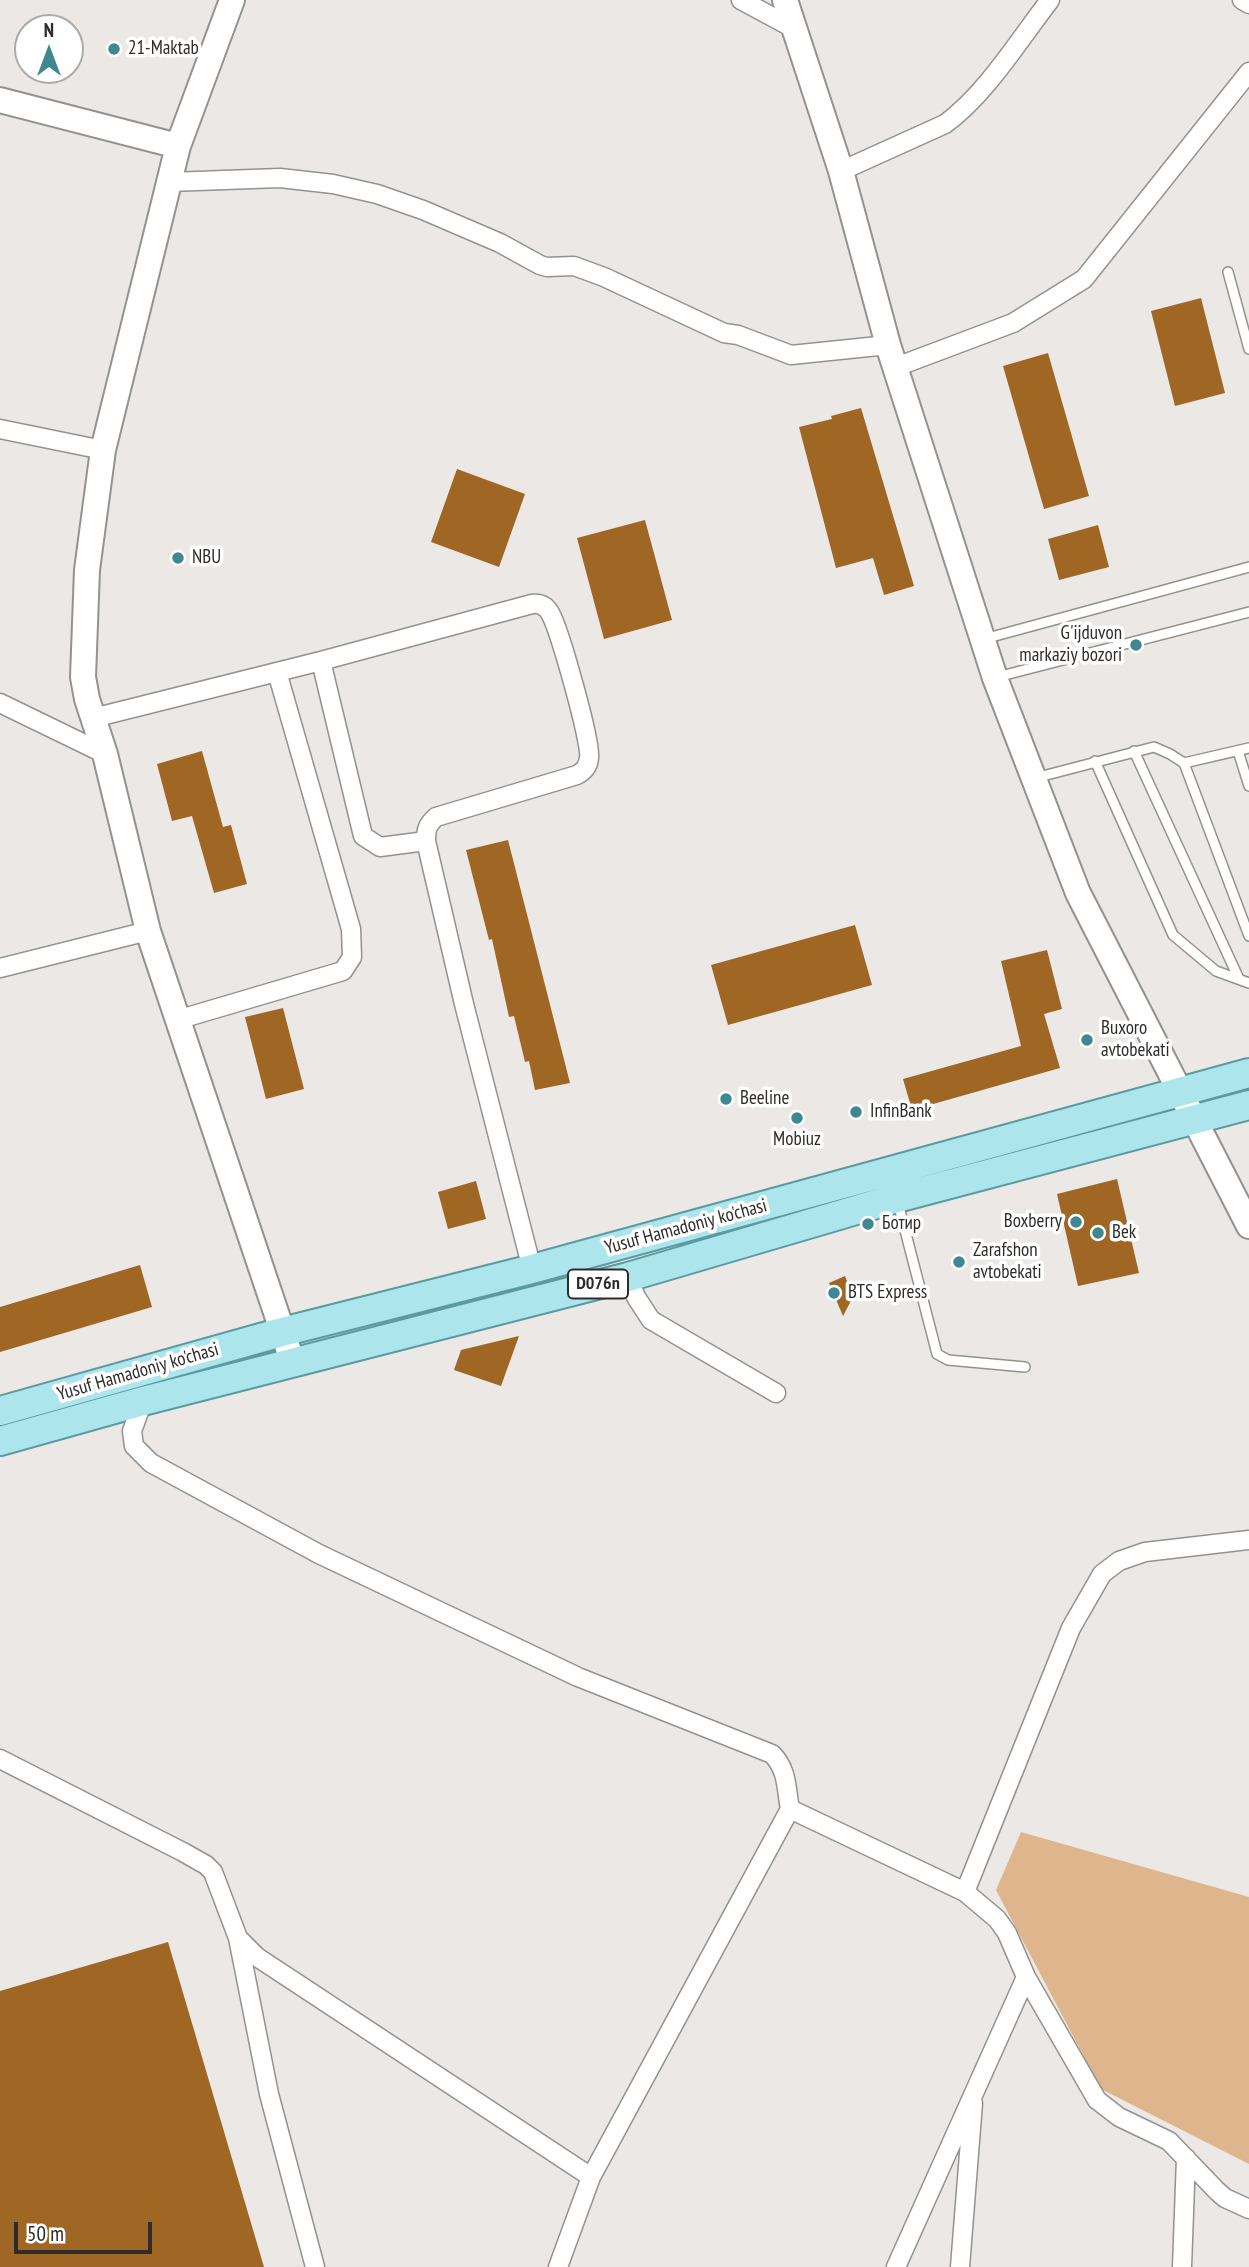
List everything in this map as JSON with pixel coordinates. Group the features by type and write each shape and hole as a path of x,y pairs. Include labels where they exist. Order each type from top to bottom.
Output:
{"main road":[{"name":"Yusuf Hamadoniy ko'chasi","path":"0,1411 282,1332 533,1269 1249,1073"},
{"name":"Yusuf Hamadoniy ko'chasi","path":"0,1441 143,1401 628,1277 897,1198 1249,1105"}],"street":[{"path":"232,0 178,146 103,450 87,570 83,677 105,754 148,931 293,1363"},
{"path":"741,0 793,28"},
{"path":"785,0 841,171 892,356 995,678 1078,893 1249,1226"},
{"path":"841,171 945,124 957,115 973,100 1050,0"},
{"path":"1242,0 1249,4"},
{"path":"169,183 271,178 349,187 423,210 500,243 540,265 574,265 724,332 791,355 892,356 1013,323 1084,279 1249,72"},
{"path":"0,100 178,146"},
{"path":"0,429 103,450"},
{"path":"93,718 321,661 532,604 542,605 550,613 567,662 588,744 588,765 577,775 436,817 427,826 426,841 464,1004 533,1269"},
{"path":"321,661 363,836 380,847 426,841"},
{"path":"177,1020 343,971 352,957 351,929 276,672"},
{"path":"0,702 105,754"},
{"path":"0,968 148,931"},
{"path":"628,1277 636,1297 651,1320 776,1393"},
{"path":"143,1401 132,1431 134,1446 151,1463 319,1553 578,1677 772,1754 784,1770 790,1809 591,2177 558,2267"},
{"path":"965,1892 1071,1628 1102,1574 1119,1561 1145,1552 1249,1540"},
{"path":"0,1759 210,1868 238,1938 269,2094 316,2267"},
{"path":"790,1809 965,1892 1002,1926 1026,1977 1097,2100 1119,2117 1169,2141 1225,2198 1249,2209"},
{"path":"238,1938 270,1967 591,2177"},
{"path":"896,2267 1026,1977"},
{"path":"960,2267 973,2094"},
{"path":"1182,2267 1186,2158"}],"lane":[{"path":"1228,272 1249,349"},
{"path":"982,639 1249,567"},
{"path":"995,678 1249,612"},
{"path":"1033,778 1154,747 1184,763 1249,936"},
{"path":"1184,763 1249,748"},
{"path":"1134,751 1244,981"},
{"path":"1238,751 1249,786"},
{"path":"1096,761 1174,935 1216,971 1244,981"},
{"path":"897,1198 937,1354 948,1360 1025,1367"}],"shaded area":[{"path":"1021,1832 1249,1897 1249,2164 1101,2089 996,1890"}],"building":[{"path":"1201,298 1225,393 1175,406 1151,311"},
{"path":"1048,353 1089,496 1044,509 1003,366"},
{"path":"861,408 914,586 884,595 873,558 836,568 799,427"},
{"path":"457,469 525,494 499,567 431,542"},
{"path":"645,520 672,620 604,639 577,538"},
{"path":"1098,525 1109,567 1059,580 1048,539"},
{"path":"202,751 223,827 231,825 247,884 214,893 192,816 172,821 157,764"},
{"path":"508,840 570,1083 535,1090 529,1061 525,1062 514,1016 509,1017 492,939 489,940 466,850"},
{"path":"855,925 872,985 728,1025 711,965"},
{"path":"1047,950 1062,1009 1044,1014 1060,1068 912,1110 903,1079 1021,1046 1001,961"},
{"path":"283,1008 304,1089 266,1099 245,1017"},
{"name":"Bek","path":"1117,1179 1139,1273 1078,1286 1057,1194"},
{"path":"476,1181 486,1219 448,1229 438,1192"},
{"path":"140,1265 152,1307 0,1352 0,1307"},
{"path":"845,1276 853,1297 843,1316 829,1283"},
{"path":"519,1336 501,1386 454,1370 461,1350"},
{"path":"168,1942 264,2267 0,2267 0,1991"}],"place":[{"name":"21-Maktab","path":"114,49"},
{"name":"NBU","path":"178,558"},
{"name":"G'ijduvon markaziy bozori","path":"1136,645"},
{"name":"Buxoro avtobekati","path":"1087,1040"},
{"name":"Beeline","path":"726,1099"},
{"name":"InfinBank","path":"856,1112"},
{"name":"Mobiuz","path":"797,1118"},
{"name":"Boxberry","path":"1076,1222"},
{"name":"Ботир","path":"868,1224"},
{"name":"Bek","path":"1098,1233"},
{"name":"Zarafshon avtobekati","path":"959,1262"},
{"name":"BTS Express","path":"834,1293"}]}
